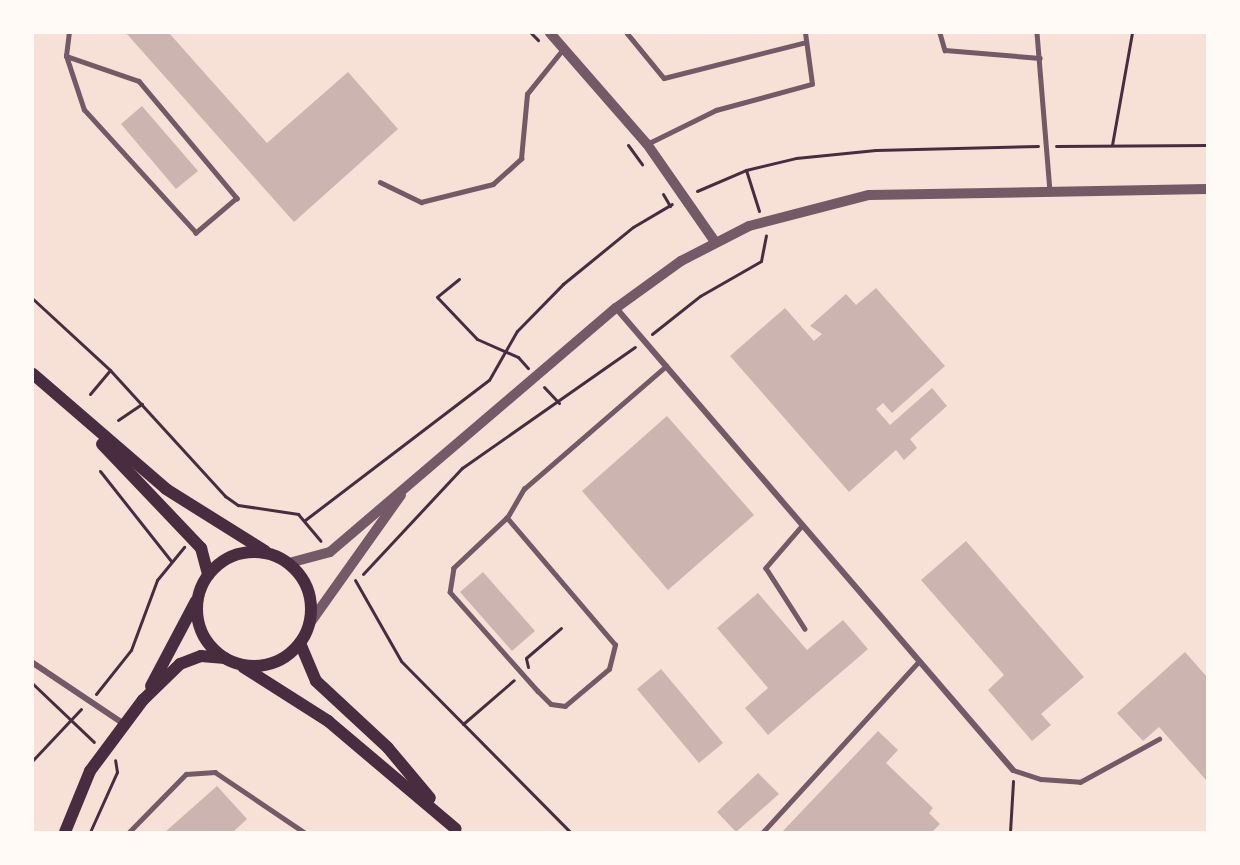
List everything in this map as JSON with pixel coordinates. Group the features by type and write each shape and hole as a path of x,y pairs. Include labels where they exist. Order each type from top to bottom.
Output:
{"main road":[{"path":"33,374 78,416 194,539 208,575"},
{"path":"65,832 90,771 143,700 180,664 201,656 231,661 271,663 300,644 310,623 309,590 289,563 221,526 78,416"},
{"path":"143,700 208,575 235,555 269,554"},
{"path":"198,597 202,632 231,661 328,721 458,831"},
{"path":"300,644 305,666 316,681 388,748 458,831"}],"street":[{"path":"550,33 647,144 715,242"},
{"path":"289,563 330,552 533,375 616,308 715,242 762,221 869,195 1207,189"},
{"path":"616,308 1013,770"},
{"path":"310,623 344,569 412,481"},
{"path":"33,663 124,724"}],"lane":[{"path":"66,56 139,81 237,198 196,233 84,110 66,56 69,33"},
{"path":"627,33 664,78 806,42"},
{"path":"647,144 716,110 812,84 805,33"},
{"path":"940,33 945,50 1040,58"},
{"path":"1037,33 1051,193"},
{"path":"380,182 421,202 493,184 521,159 527,94 553,56 564,48"},
{"path":"507,518 517,536 615,645 609,669 565,706 551,704 450,592 454,568 507,518 524,489 666,366"},
{"path":"803,525 766,568 805,629"},
{"path":"762,832 920,661"},
{"path":"1013,770 1041,780 1080,782 1159,739"},
{"path":"129,832 186,774 215,772 304,832"}],"path":[{"path":"531,33 553,56"},
{"path":"1112,145 1132,33"},
{"path":"619,135 645,168"},
{"path":"357,583 462,468 559,403 700,296 761,261 766,253 762,221 746,170"},
{"path":"658,184 670,206"},
{"path":"459,279 437,297 477,339 518,357 559,403"},
{"path":"33,299 110,370 238,505 298,514 330,552"},
{"path":"90,394 110,370"},
{"path":"118,420 142,404"},
{"path":"100,471 171,561"},
{"path":"221,526 238,505"},
{"path":"90,700 131,650 152,590 171,561 194,539"},
{"path":"344,569 357,583 401,661 570,832"},
{"path":"33,684 70,719 33,760"},
{"path":"1010,832 1013,770"}],"building":[{"path":"126,33 169,33 267,143 348,72 398,129 294,222"},
{"path":"142,106 198,171 176,189 121,124"},
{"path":"876,288 945,366 892,413 883,403 876,409 890,425 932,388 947,406 910,439 917,448 904,460 896,450 849,492 730,356 785,308 814,341 822,334 810,326 846,294 856,305"},
{"path":"667,416 754,515 668,590 582,491"},
{"path":"966,541 1084,677 1041,714 1051,725 1032,741 988,690 1004,675 921,580"},
{"path":"483,572 535,631 512,651 460,592"},
{"path":"758,593 807,650 843,620 868,649 768,735 745,708 768,688 717,628"},
{"path":"1185,652 1207,677 1207,781 1159,727 1143,741 1117,713"},
{"path":"661,669 723,743 699,763 637,689"},
{"path":"878,731 898,750 886,763 933,808 929,813 940,824 932,832 782,832"},
{"path":"758,773 779,794 736,832 717,812"},
{"path":"217,786 247,819 233,832 165,832"}]}
